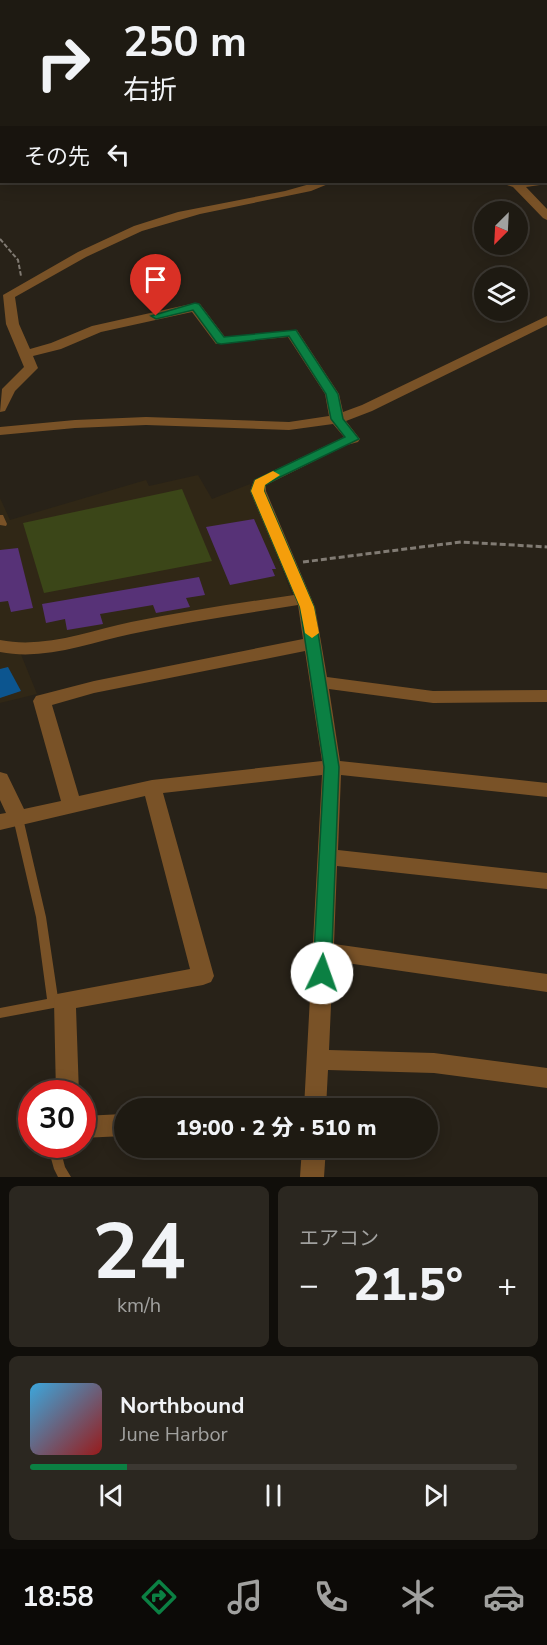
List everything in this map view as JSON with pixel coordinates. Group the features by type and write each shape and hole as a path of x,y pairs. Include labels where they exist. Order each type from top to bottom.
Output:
{"street":[{"path":"0,408 9,389 31,368 26,354 14,336 8,305 9,295 126,234 158,221 324,183"},
{"path":"508,183 517,185 537,183"},
{"path":"517,185 547,216"},
{"path":"26,354 56,346 97,329 195,306 221,341 292,333 332,394 337,419 352,439 259,483 258,491 303,598 314,643 332,767 316,1098"},
{"path":"0,431 75,424 146,421 289,426 337,419 367,408 547,320"},
{"path":"0,646 13,650 33,649 130,628 303,598"},
{"path":"72,805 42,701 94,687 314,643"},
{"path":"320,682 433,697 547,696"},
{"path":"0,779 9,820 152,787 332,767 547,790"},
{"path":"67,1080 59,1002 204,976 152,787"},
{"path":"327,856 547,881"},
{"path":"323,951 547,983"},
{"path":"318,1060 434,1063 547,1078"},
{"path":"96,1126 114,1125"},
{"path":"312,1177 313,1158"}],"lane":[{"path":"0,1012 59,1002 41,917 9,820"},
{"path":"57,1158 65,1177"}],"path":[{"path":"0,239 18,260 24,287"},
{"path":"290,564 461,542 547,547"}],"shaded area":[{"path":"198,475 212,499 250,484 251,496 257,504 292,595 18,647 37,694 0,703 0,498 10,520 146,480 149,486"}],"green space":[{"path":"182,489 212,561 44,593 23,523"}],"water":[{"path":"8,667 21,691 0,698 0,669"}],"building":[{"path":"254,519 276,569 272,569 275,576 230,585 206,527"},
{"path":"18,548 33,608 11,612 8,601 0,602 0,550"},
{"path":"199,577 205,595 186,598 190,607 156,613 153,605 100,614 103,624 67,630 65,619 46,623 42,604"}],"slow traffic":[{"path":"273,475 259,483 260,500 307,607 312,633"}],"route":[{"path":"156,316 195,306 221,341 292,333 332,394 337,419 352,439 259,483 258,491 307,607 332,767 322,973"}]}
